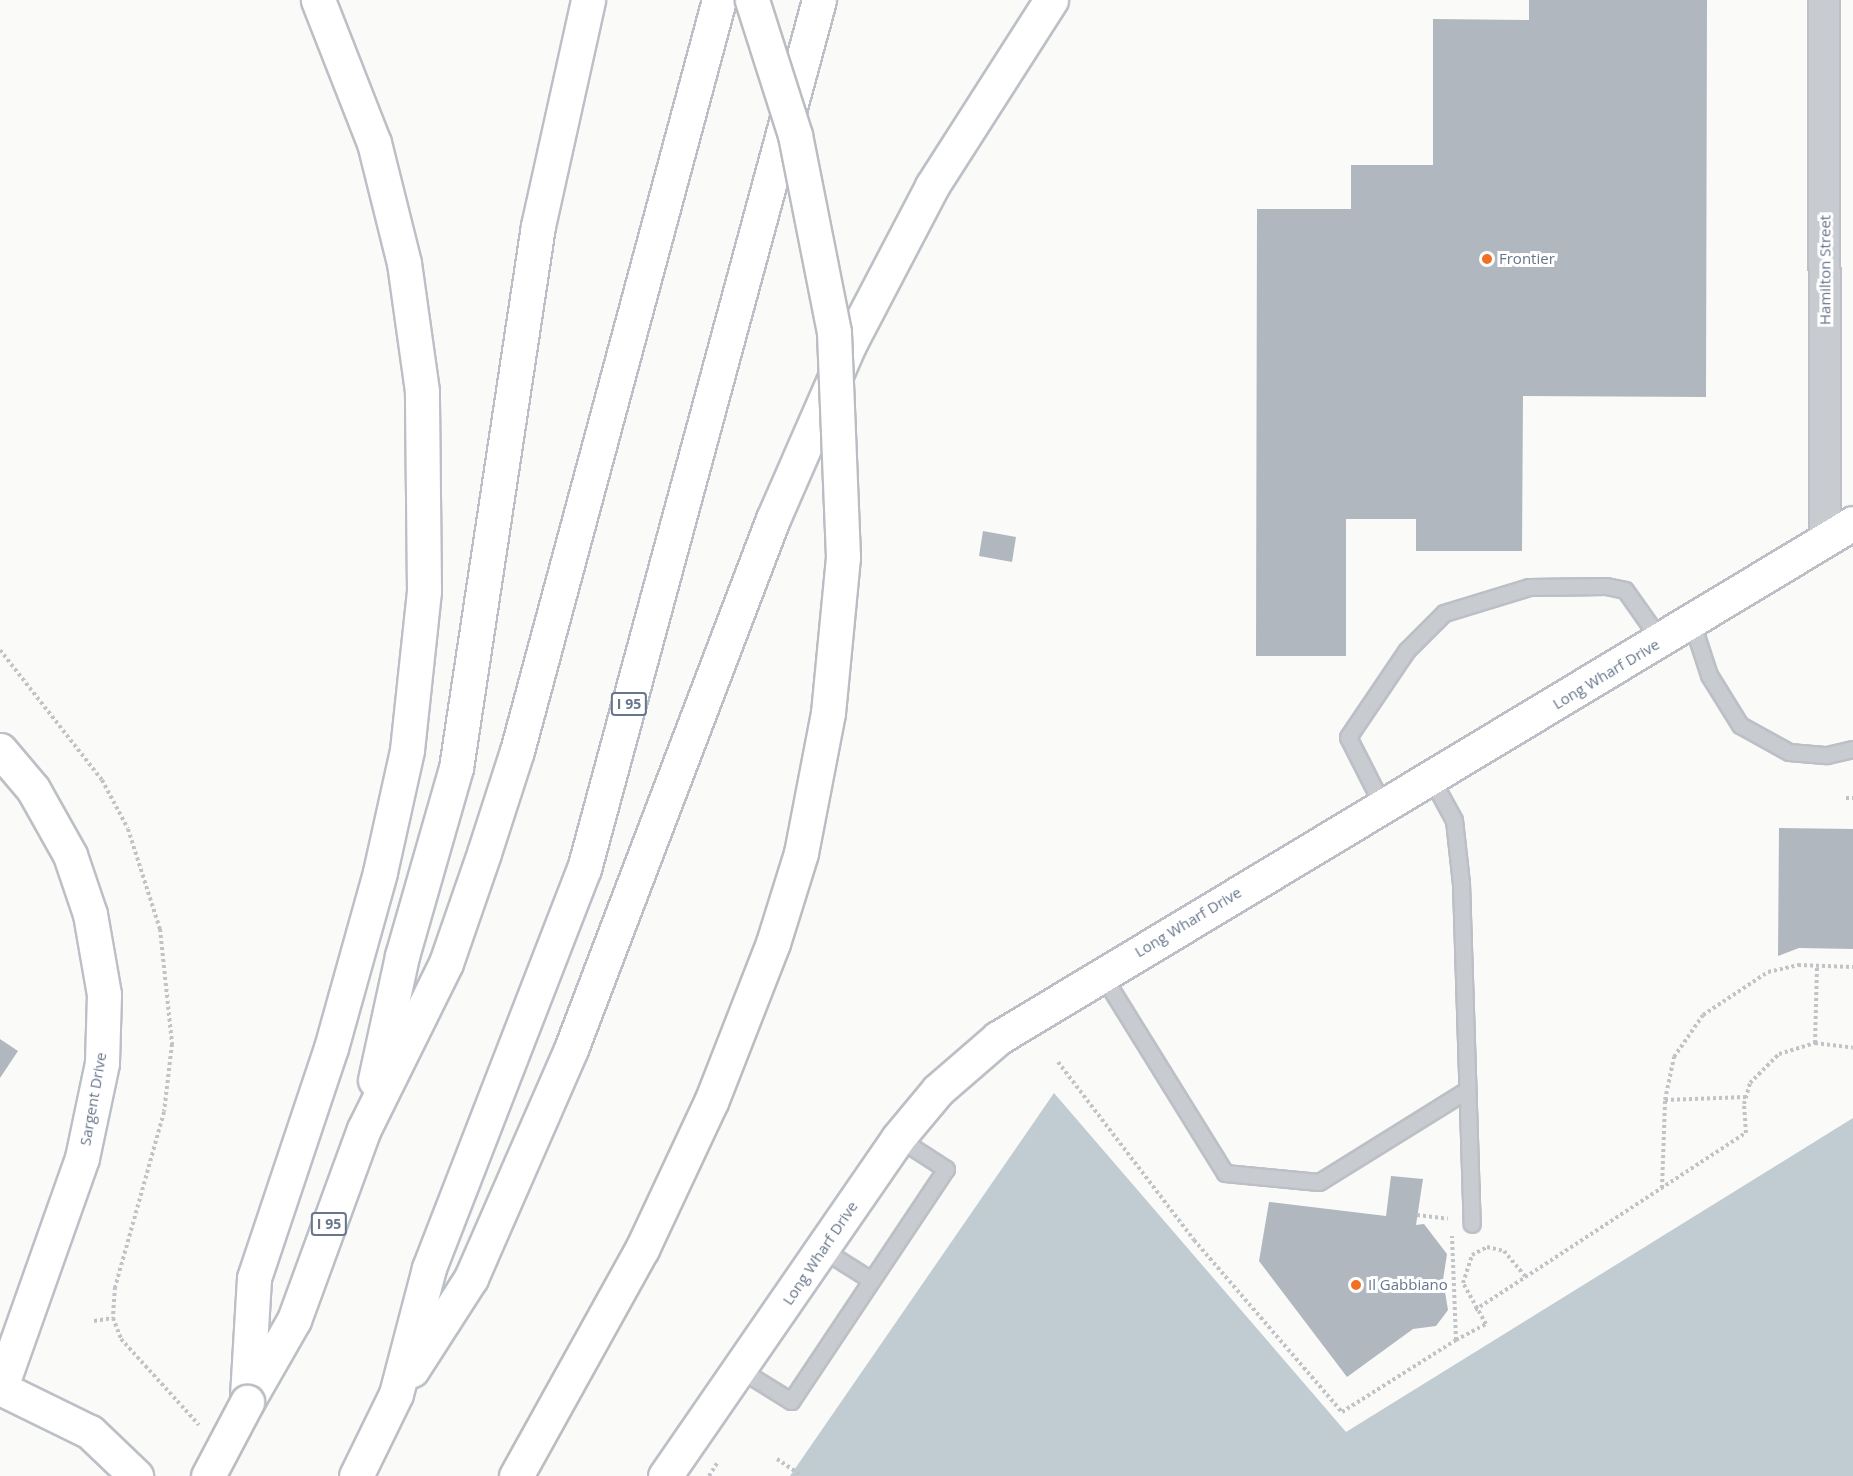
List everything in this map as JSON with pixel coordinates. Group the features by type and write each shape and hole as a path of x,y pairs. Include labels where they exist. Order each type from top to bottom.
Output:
{"main road":[{"path":"247,1402 254,1278 334,1037 380,872 407,750 424,591 422,391 404,262 371,133 318,0"},
{"path":"364,1129 402,956 456,768 540,215 588,0"},
{"name":"I 95","path":"208,1476 294,1320 364,1129 446,963 517,751 719,0"},
{"path":"516,1476 642,1250 711,1102 773,943 801,853 828,713 843,557 834,332 795,135 752,0"},
{"name":"I 95","path":"356,1476 391,1407 429,1268 584,869 819,0"},
{"path":"391,1407 471,1278 562,1071 773,519 850,343 932,186 1051,0"},
{"name":"Long Wharf Drive","path":"665,1476 741,1370 898,1138 938,1090 998,1038 1101,974 1692,623 1853,524"},
{"name":"Sargent Drive","path":"0,750 33,789 70,855 90,914 104,994 102,1063 82,1158 0,1388"},
{"path":"0,1388 90,1432 136,1476"}],"street":[{"name":"Hamilton Street","path":"1824,0 1826,541"}],"lane":[{"path":"1383,806 1348,737 1407,650 1444,613 1529,587 1606,586 1625,590 1661,640"},
{"path":"1692,623 1709,675 1740,725 1789,752 1827,755 1853,749"},
{"path":"1431,778 1454,820 1472,1224"},
{"path":"1101,974 1224,1173 1319,1182 1467,1090"},
{"path":"741,1370 791,1401 945,1169 898,1138"},
{"path":"822,1250 871,1280"}],"path":[{"path":"1846,798 1853,798"},
{"path":"1815,1043 1817,965"},
{"path":"1662,1188 1665,1100 1674,1057 1710,1008 1768,972 1817,965 1853,967"},
{"path":"1475,1310 1746,1133 1746,1097 1750,1083 1779,1054 1815,1043 1853,1048"},
{"path":"1058,1062 1194,1240 1342,1412 1456,1340 1486,1324 1475,1310 1463,1283 1472,1255 1487,1247 1503,1251 1525,1276"},
{"path":"1665,1100 1746,1097"},
{"path":"1417,1215 1451,1219 1456,1340"},
{"path":"94,1321 113,1318"},
{"path":"709,1476 722,1456"},
{"path":"777,1459 802,1476"}],"shaded area":[{"path":"1054,1093 1346,1432 1853,1118 1853,1476 790,1476"}],"building":[{"path":"1529,0 1707,0 1706,397 1523,396 1522,551 1416,551 1416,519 1346,519 1346,656 1256,656 1257,209 1351,209 1351,165 1433,165 1433,19 1529,20"},
{"path":"983,531 1016,537 1012,562 979,556"},
{"path":"1779,828 1853,829 1853,949 1799,948 1778,956"},
{"path":"0,1039 18,1051 0,1078"},
{"path":"1391,1176 1423,1179 1416,1225 1424,1224 1447,1254 1443,1280 1448,1310 1436,1326 1413,1329 1347,1377 1259,1261 1269,1202 1386,1216"}],"place":[{"name":"Frontier","path":"1487,259"},
{"name":"Il Gabbiano","path":"1356,1285"}]}
